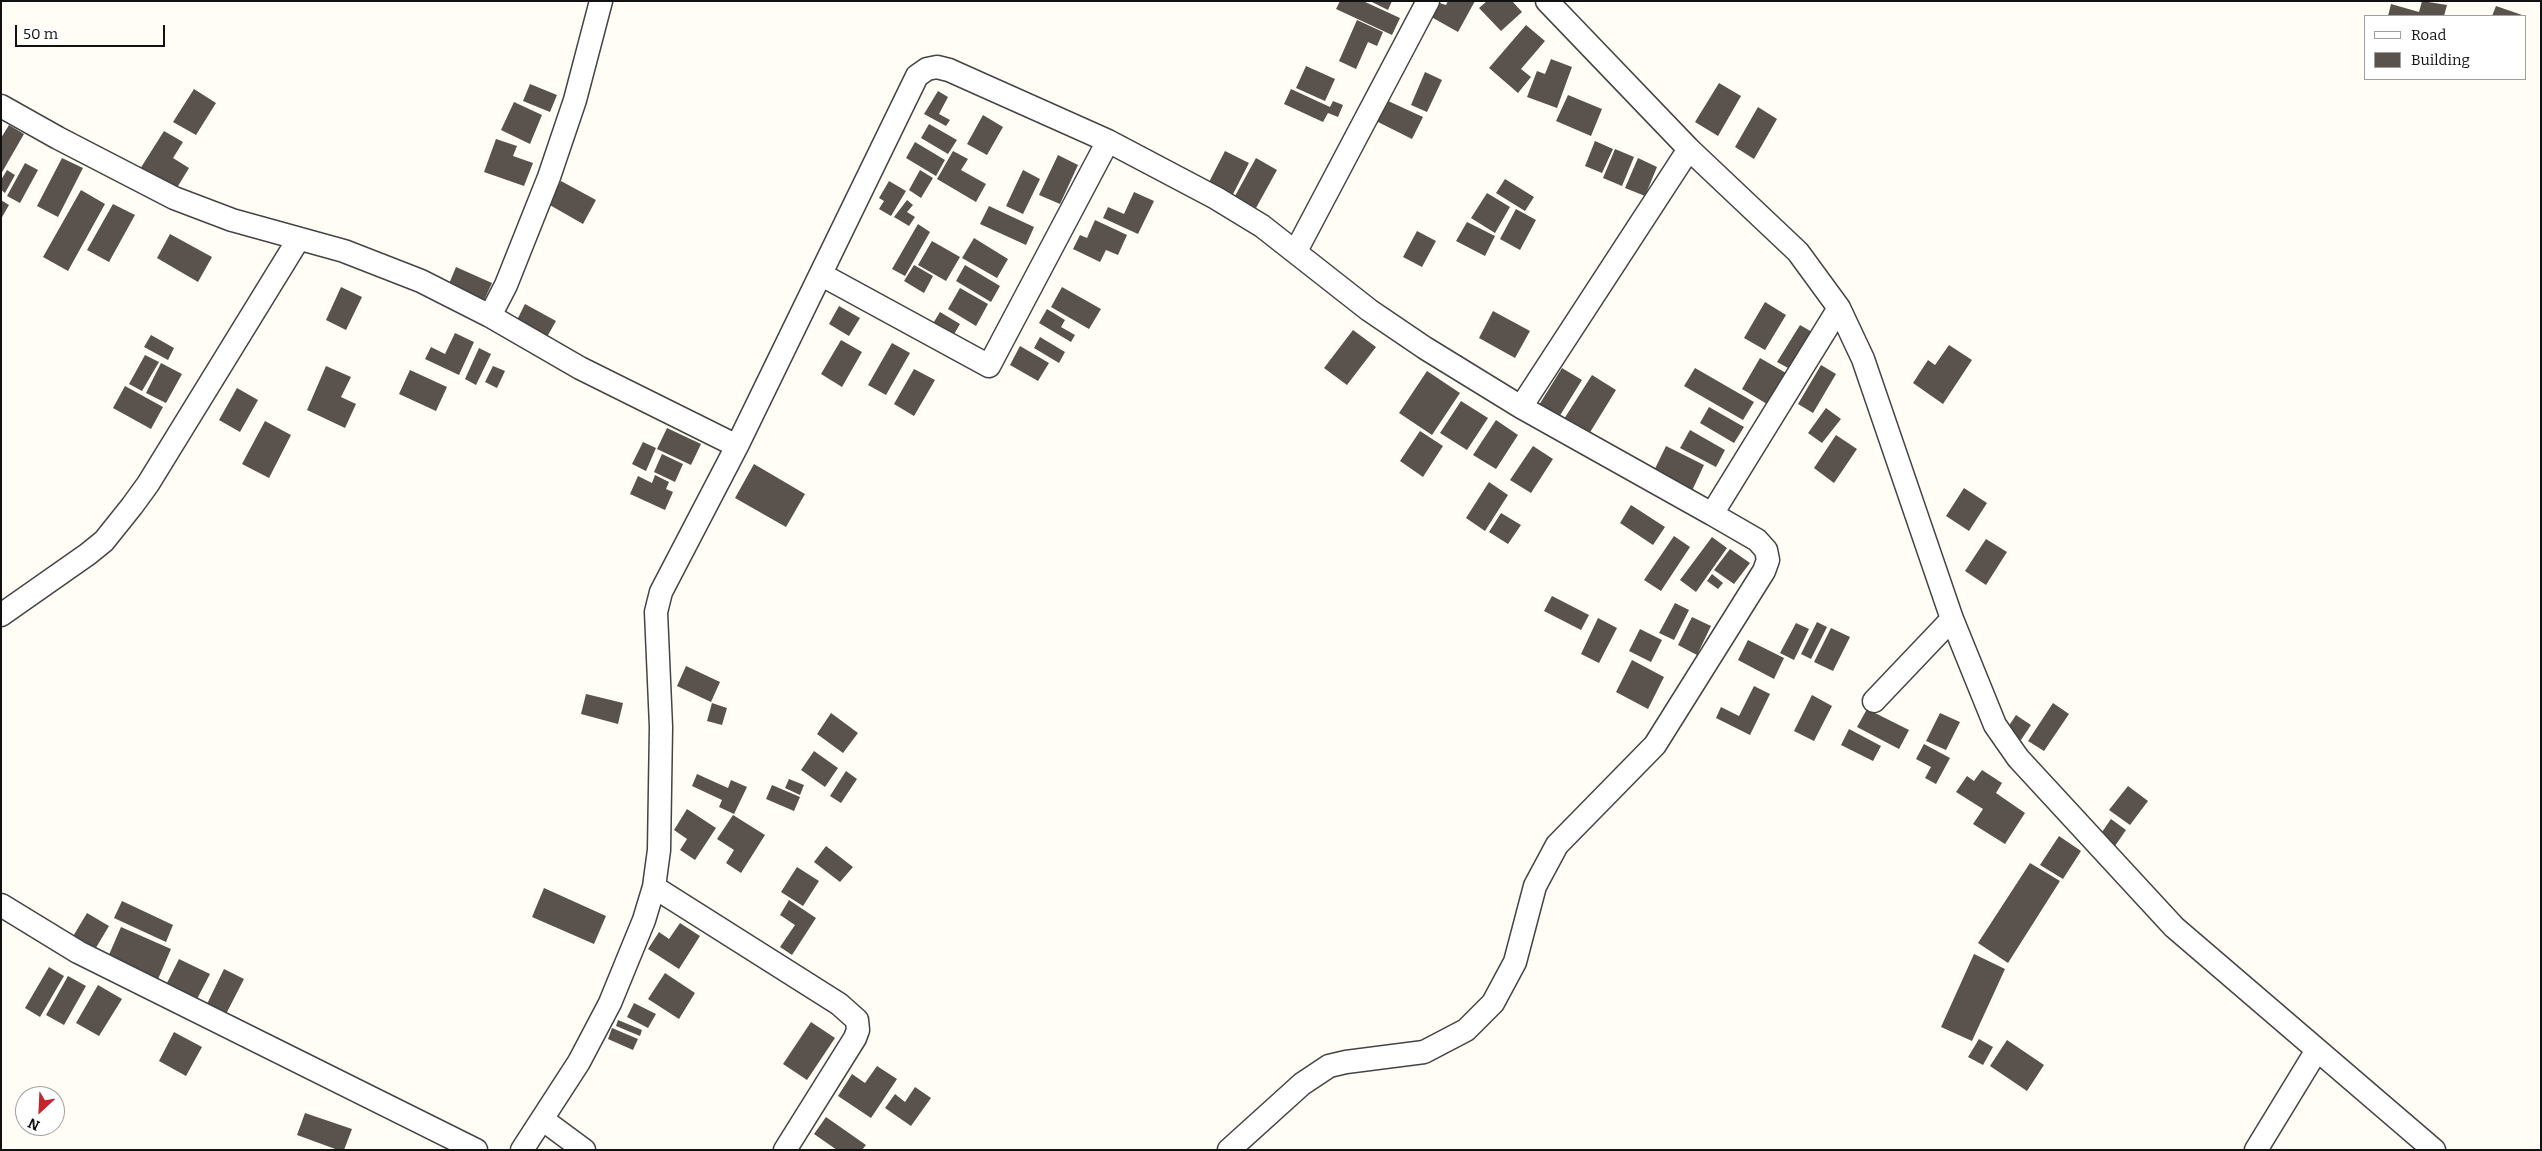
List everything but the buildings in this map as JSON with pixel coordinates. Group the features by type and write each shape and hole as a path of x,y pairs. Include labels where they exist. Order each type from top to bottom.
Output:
{"street":[{"path":"490,316 509,277 549,177 575,100 600,1"},
{"path":"1296,250 1428,1"},
{"path":"1547,1 1689,149 1798,252 1839,308 1867,368 1952,619 1995,725 2018,758 2174,927 2434,1150"},
{"path":"522,1150 578,1062 610,1003 644,920 654,886 659,850 661,727 656,612 661,592 822,275 917,76 927,69 937,67 949,70 1108,141 1216,198 1296,250 1369,310 1521,407 1757,540 1766,550 1768,560 1764,571 1655,745 1557,845 1535,886 1515,962 1493,1003 1466,1030 1424,1052 1329,1066 1302,1084 1229,1150"},
{"path":"1,106 174,198 232,220 344,252 420,281 490,316 580,368 736,446"},
{"path":"822,275 989,366 1108,141"},
{"path":"1521,407 1689,149"},
{"path":"1,616 104,541 148,484 298,240"},
{"path":"1712,514 1839,308"},
{"path":"1874,701 1952,619"},
{"path":"654,886 839,1004 857,1020 858,1030 855,1038 785,1150"},
{"path":"1,905 78,952 476,1150"},
{"path":"2256,1150 2317,1050"},
{"path":"542,1119 584,1150"}]}
